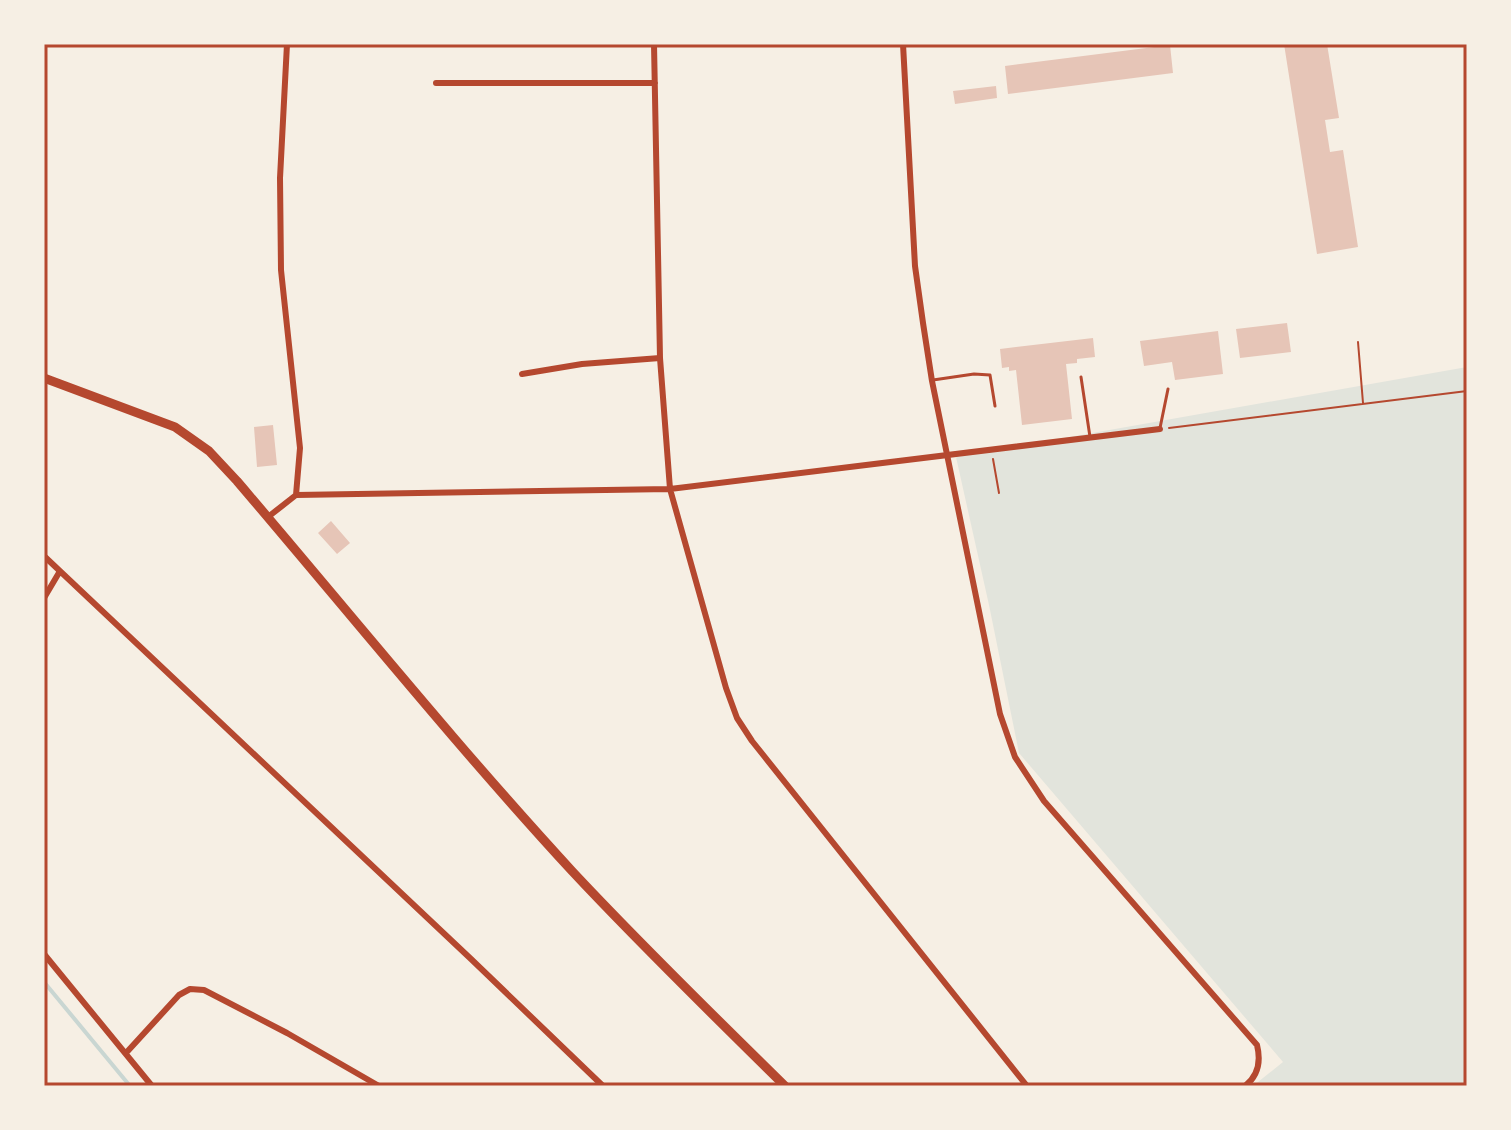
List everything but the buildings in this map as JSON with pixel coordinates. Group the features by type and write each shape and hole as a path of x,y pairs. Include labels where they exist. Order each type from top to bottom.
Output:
{"main road":[{"path":"44,378 163,422 209,451 570,869 785,1086"}],"street":[{"path":"287,44 280,178 281,270 300,448 296,495"},
{"path":"654,44 660,358 670,489 726,688 737,718 752,741 1027,1086"},
{"path":"903,44 915,266 932,381 1000,714 1015,757 1044,801 1257,1045 1259,1065 1256,1074 1245,1086"},
{"path":"436,83 655,83"},
{"path":"522,374 582,364 660,358"},
{"path":"268,517 296,495 670,489 1160,429"},
{"path":"44,556 603,1086"},
{"path":"44,598 60,571"},
{"path":"44,954 152,1086"},
{"path":"126,1053 179,995 190,989 204,990 379,1086"}],"lane":[{"path":"932,381 974,374 990,375 995,406"},
{"path":"1081,377 1090,437"},
{"path":"1160,429 1168,389"}],"path":[{"path":"1358,342 1363,404"},
{"path":"1160,429 1467,391"},
{"path":"991,450 999,493"}],"shaded area":[{"path":"1467,367 1467,1086 1253,1086 1283,1062 1019,753 956,457"}],"waterway":[{"path":"44,982 130,1086"}]}
